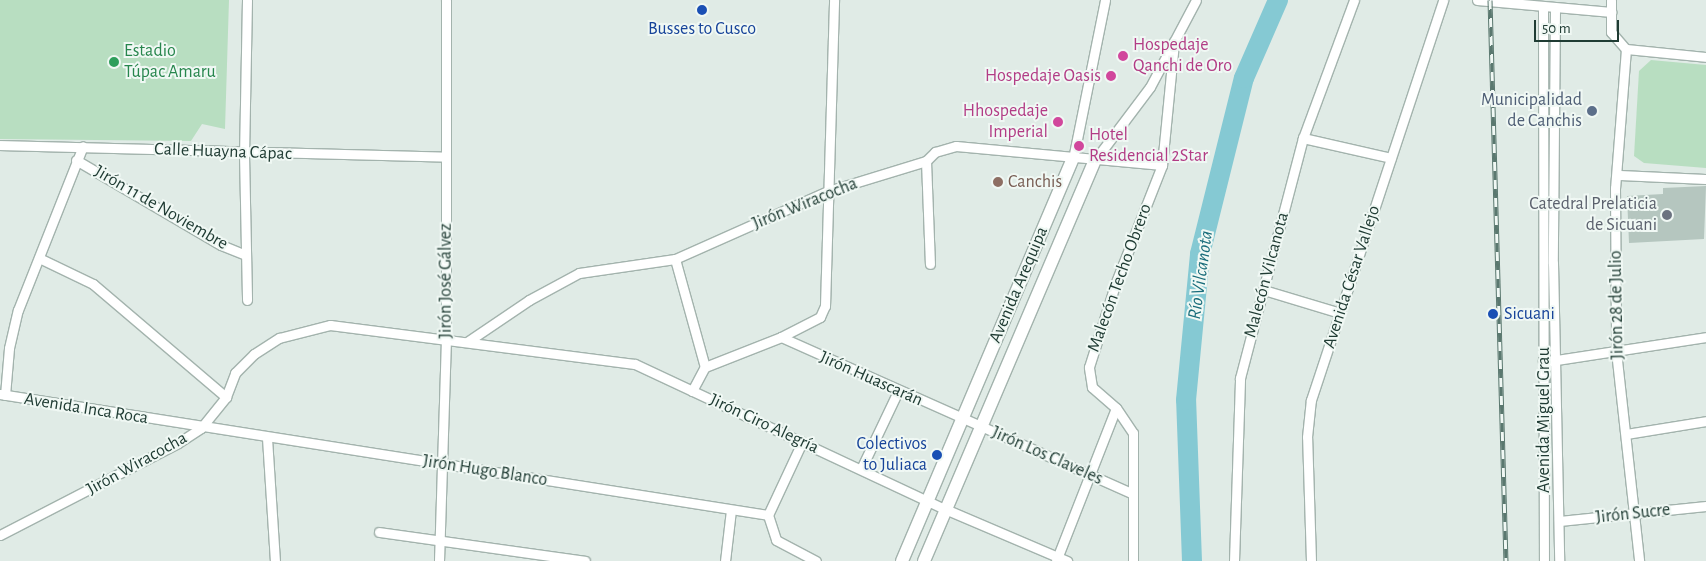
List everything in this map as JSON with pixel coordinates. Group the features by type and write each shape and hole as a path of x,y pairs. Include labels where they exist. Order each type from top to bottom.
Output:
{"street":[{"path":"247,0 244,154 247,300"},
{"name":"Jirón José Gálvez","path":"439,561 446,341 446,0"},
{"path":"692,390 704,367 781,337 820,317 825,306 834,0"},
{"name":"Avenida Arequipa","path":"902,561 1073,159 1105,0"},
{"path":"1095,160 1150,87 1196,0"},
{"name":"Malecón Vilcanota","path":"1234,561 1240,378 1303,138 1354,0"},
{"name":"Avenida César Vallejo","path":"1312,561 1307,436 1310,410 1340,313 1444,0"},
{"path":"1477,0 1555,10 1612,12"},
{"path":"1611,0 1611,32 1626,49 1706,57"},
{"name":"Avenida Miguel Grau","path":"1542,8 1544,561"},
{"name":"Avenida Miguel Grau","path":"1555,10 1553,263 1558,361 1559,561"},
{"name":"Malecón Techo Obrero","path":"1132,561 1133,433 1116,408 1092,387 1089,368 1116,282 1162,165 1174,42"},
{"name":"Jirón 28 de Julio","path":"1626,49 1619,175 1615,188 1616,351 1636,516 1639,561"},
{"path":"1303,138 1391,158"},
{"name":"Calle Huayna Cápac","path":"0,145 83,146 244,154 446,157"},
{"path":"2,395 9,348 18,310 83,146"},
{"name":"Jirón Wiracocha","path":"467,342 529,300 579,274 675,259 828,191 926,161 935,152 956,146 1073,159 1162,165"},
{"name":"Jirón 11 de Noviembre","path":"76,160 221,245 246,255"},
{"name":"Avenida Arequipa","path":"924,561 978,426 1095,160"},
{"path":"926,161 930,264"},
{"path":"1619,175 1706,179"},
{"path":"39,258 93,284 226,397"},
{"path":"675,259 704,367"},
{"path":"1264,290 1340,313"},
{"name":"Jirón Wiracocha","path":"0,535 147,461 201,428 226,397 235,373 279,338 330,325 446,341"},
{"name":"Jirón Huascarán","path":"781,337 898,392 962,419"},
{"path":"1544,362 1706,337"},
{"name":"Jirón Ciro Alegría","path":"446,341 467,342 635,364 945,509 1057,559 1067,561"},
{"path":"861,469 898,392"},
{"name":"Avenida Inca Roca","path":"2,395 201,428"},
{"path":"1057,559 1116,408"},
{"name":"Jirón Los Claveles","path":"962,419 1132,493"},
{"path":"1626,434 1706,421"},
{"name":"Jirón Hugo Blanco","path":"201,428 768,515"},
{"path":"267,438 275,561"},
{"path":"802,442 768,515 776,540 816,561"},
{"name":"Jirón Sucre","path":"1559,521 1636,516 1706,506"},
{"path":"725,561 732,510"},
{"path":"379,532 440,538 549,558 585,561"}],"green space":[{"name":"Estadio Túpac Amaru","path":"0,0 229,0 225,129 202,124 191,141 0,139"},
{"path":"1651,60 1706,65 1706,168 1644,163 1634,156 1639,71"}],"building":[{"name":"Catedral Prelaticia de Sicuani","path":"1706,186 1704,239 1629,243 1627,196 1663,194 1663,188"}],"waterway":[{"name":"Río Vilcanota","path":"1192,561 1186,400 1200,254 1244,78 1278,0"}],"railway":[{"path":"1490,0 1506,561"}],"place":[{"name":"Busses to Cusco","path":"702,10"},
{"name":"Hospedaje Qanchi de Oro","path":"1123,56"},
{"name":"Estadio Túpac Amaru","path":"114,62"},
{"name":"Hospedaje Oasis","path":"1111,76"},
{"name":"Municipalidad de Canchis","path":"1592,111"},
{"name":"Hhospedaje Imperial","path":"1058,122"},
{"name":"Hotel Residencial 2Star","path":"1079,146"},
{"name":"Canchis","path":"998,182"},
{"name":"Catedral Prelaticia de Sicuani","path":"1667,215"},
{"name":"Sicuani","path":"1493,314"},
{"name":"Colectivos to Juliaca","path":"937,455"}]}
